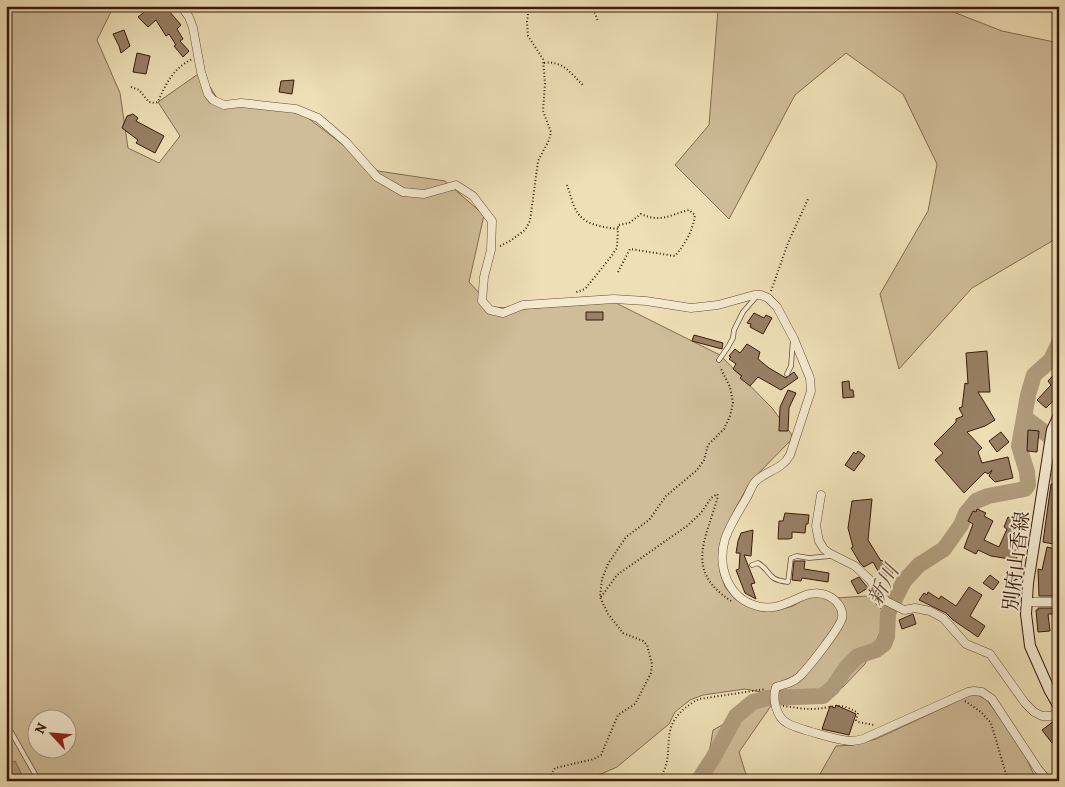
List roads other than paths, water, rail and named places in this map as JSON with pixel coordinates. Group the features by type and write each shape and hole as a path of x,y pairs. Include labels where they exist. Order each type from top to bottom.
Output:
{"main road":[{"name":"別府山香線","path":"1059,415 1052,430 1026,614 1030,646 1059,707"}],"street":[{"path":"181,6 189,17 193,28 208,94 212,100 224,104 241,103 296,109 318,118 346,142 378,178 403,192 424,194 456,185 473,196 492,221 491,250 484,276 482,301 486,307 496,312 503,313 523,306 614,299 646,301 691,308 718,305 757,295 768,298 777,307 794,339 810,378 811,391 786,463 754,483 733,520 725,541 723,555 724,573 729,587 736,595 756,606 778,607 819,592 835,600 840,606 842,618 835,632 799,677 788,684 776,687 774,692 779,715 786,722 851,741 863,739 957,696 974,691 982,692 992,699 1048,781"},
{"path":"821,495 816,526 824,549 858,569 870,580 886,601 904,610 915,608 930,611 943,618 966,644 990,654 1025,703 1034,712 1042,716 1051,716 1059,712"},
{"path":"1027,602 1059,602"}],"lane":[{"path":"719,360 733,338 734,330 744,312 757,295"},
{"path":"787,374 791,366 794,339"},
{"path":"752,565 758,563 774,579 788,582 791,558 797,556 810,558 834,555"},
{"path":"6,723 39,781"}],"waterway":[{"name":"新川","path":"698,781 736,716 753,702 767,698 823,696 833,687 846,668 858,656 876,650 884,644 887,637 888,613 904,581 919,565 944,549 961,525 966,513 976,501 988,496 1025,489 1028,485 1027,472 1019,446 1028,395 1034,375 1051,360 1059,343"},
{"path":"1024,417 1048,435 1059,451"}]}
